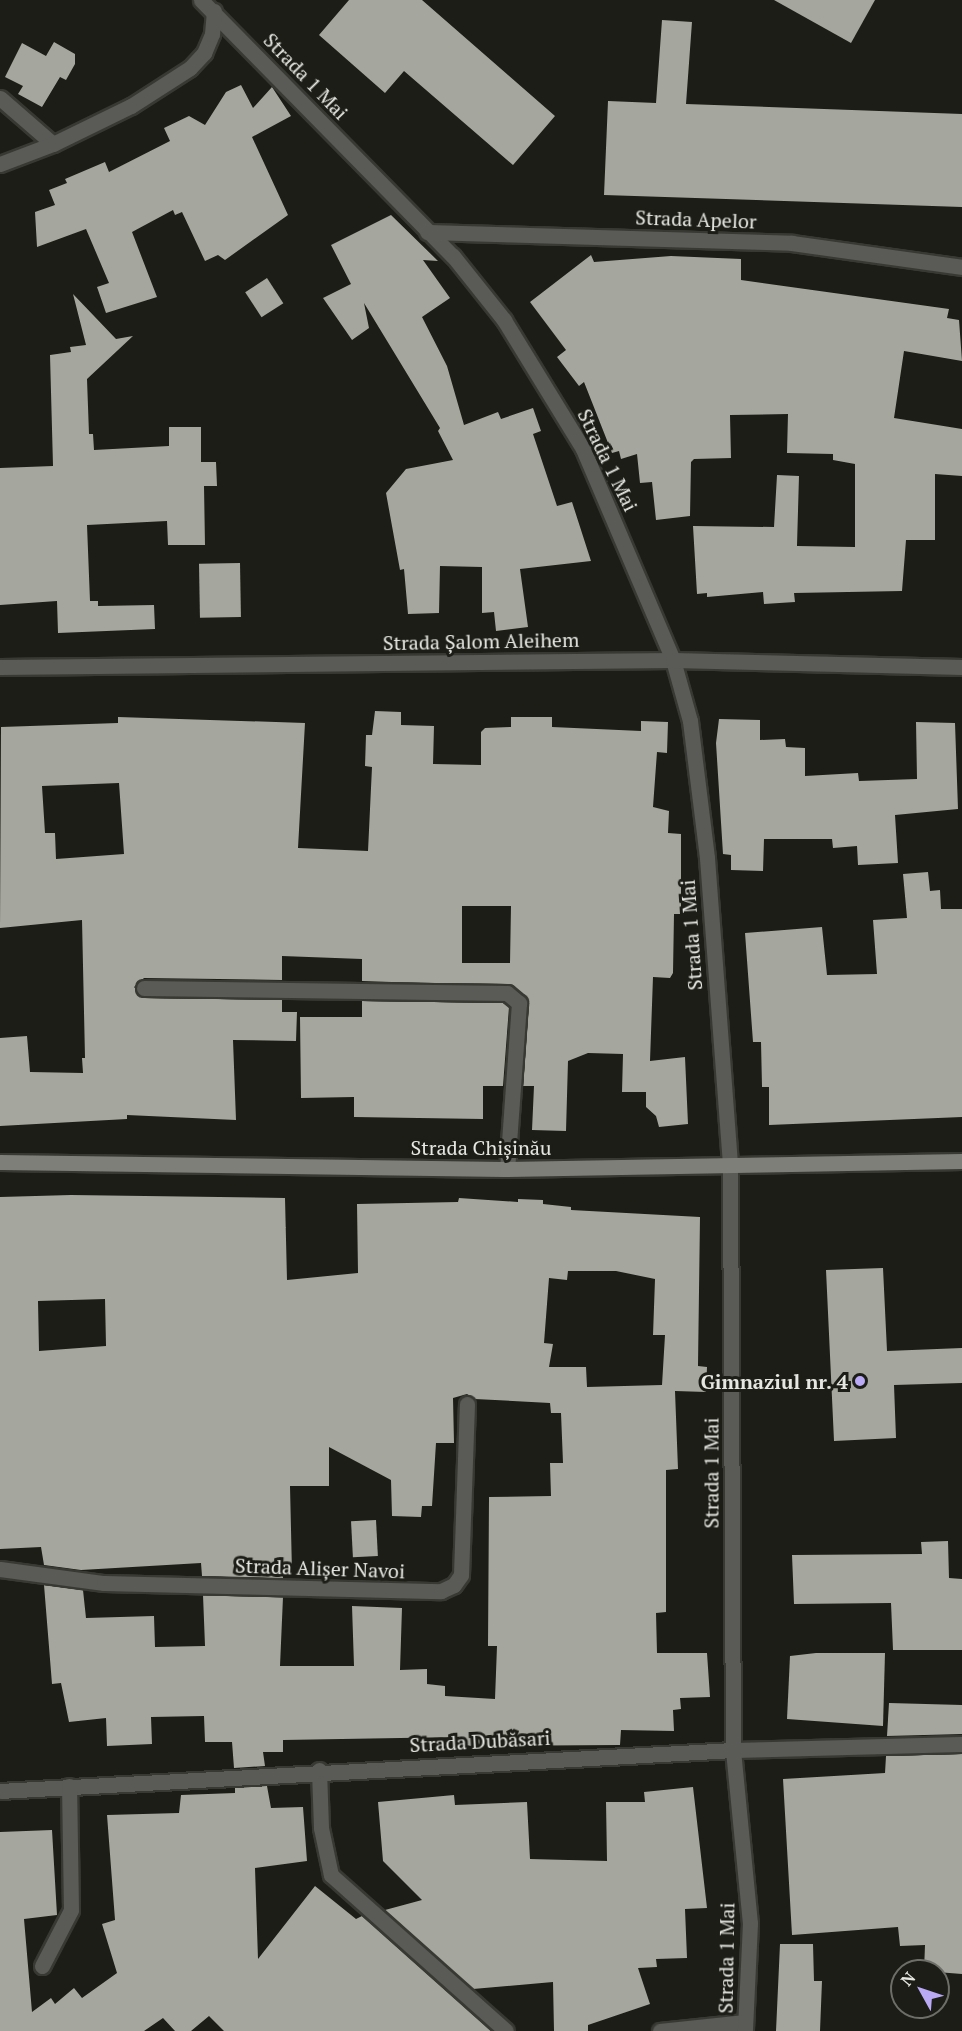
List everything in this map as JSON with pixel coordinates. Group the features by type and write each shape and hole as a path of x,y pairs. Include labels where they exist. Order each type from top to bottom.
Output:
{"street":[{"name":"Strada 1 Mai","path":"201,0 472,276 541,375 583,449 673,660 690,721 707,858 730,1167 733,1750 750,1923 745,2026"},
{"path":"0,164 53,144 131,106 190,68 204,53 214,11"},
{"path":"0,98 53,144"},
{"name":"Strada Apelor","path":"427,232 792,243 962,267"},
{"name":"Strada Șalom Aleihem","path":"0,667 673,660 962,667"},
{"path":"144,988 507,993 519,1003 507,1169"},
{"name":"Strada Chișinău","path":"0,1162 507,1169 730,1167 962,1161"},
{"name":"Strada Alișer Navoi","path":"0,1569 104,1583 441,1592 454,1586 461,1575 467,1404"},
{"name":"Strada Dubăsari","path":"0,1791 319,1770 733,1750 962,1744"},
{"path":"319,1770 321,1828 331,1875 506,2031"},
{"path":"42,1966 71,1910 69,1786"},
{"path":"660,2031 745,2026"}],"building":[{"path":"349,0 422,0 555,116 513,165 404,71 385,93 319,35"},
{"path":"774,0 875,0 851,43"},
{"path":"662,20 692,22 686,104 962,114 962,207 604,195 608,101 656,103"},
{"path":"54,42 75,54 75,64 66,80 60,77 42,107 18,94 23,86 5,77 22,43 46,56"},
{"path":"241,85 253,108 272,87 291,116 252,137 288,215 225,260 218,255 205,261 182,212 175,215 173,210 132,232 157,297 106,313 97,287 109,283 86,229 37,247 35,212 55,205 49,190 67,183 65,179 105,162 109,172 170,141 164,128 189,116 205,125 226,92"},
{"path":"391,215 438,261 423,260 450,298 422,317 447,366 464,425 498,412 501,419 533,408 541,431 533,434 557,506 572,502 591,561 520,569 528,627 496,631 494,612 482,613 482,567 440,566 439,613 408,614 404,569 400,570 386,493 406,469 453,460 438,431 440,428 364,303 369,328 352,340 323,298 351,284 331,245"},
{"path":"591,255 594,262 671,256 741,259 741,280 949,309 947,318 959,320 962,361 904,351 894,418 962,429 962,476 935,474 935,540 906,540 902,591 794,593 795,602 764,604 763,592 707,597 707,593 697,594 693,526 774,527 777,475 799,476 797,546 855,547 855,464 833,460 833,454 787,453 788,414 730,415 731,458 694,459 691,462 690,516 656,520 652,482 640,483 637,454 621,459 619,451 612,453 584,382 579,386 557,357 566,350 530,302"},
{"path":"267,278 283,303 262,317 245,292"},
{"path":"73,294 116,339 133,336 87,379 89,434 93,434 94,450 169,446 169,427 201,427 201,462 216,462 217,486 204,486 205,545 168,545 167,521 87,525 90,601 98,601 98,606 154,605 155,629 58,633 57,601 0,605 0,468 53,466 50,355 71,352 70,347 86,345"},
{"path":"240,563 241,617 200,618 199,564"},
{"path":"375,711 401,712 401,725 434,726 433,764 481,765 481,732 485,728 511,727 511,717 552,717 552,727 641,731 641,721 668,722 667,753 657,752 653,807 669,811 668,833 681,834 681,914 674,914 673,973 670,978 653,977 650,1061 685,1057 688,1124 659,1127 656,1116 646,1107 646,1092 622,1092 623,1054 588,1053 568,1061 566,1131 532,1130 534,1086 523,1086 529,1003 513,986 362,981 362,959 282,956 282,980 144,978 134,987 144,998 282,1000 282,1012 297,1012 296,1041 233,1040 236,1120 127,1115 127,1119 0,1126 0,1038 27,1036 30,1072 83,1073 82,1058 85,1058 82,920 0,928 1,727 118,723 118,717 305,723 298,848 368,851 372,767 365,766 366,735 372,735","holes":["119,783 124,854 56,859 55,833 45,833 42,786","462,906 511,906 510,963 462,963"]},
{"path":"719,719 760,720 760,740 785,739 786,747 805,748 805,776 858,773 859,781 917,779 916,722 955,723 958,809 895,815 898,863 858,865 857,846 833,848 832,839 764,839 763,871 731,870 731,855 723,854 716,743"},
{"path":"928,872 930,891 940,890 941,909 962,909 962,1117 769,1125 769,1087 762,1087 761,1042 753,1042 745,933 822,927 827,975 877,974 873,920 907,918 903,874"},
{"path":"362,1001 503,1003 509,1007 503,1086 483,1086 483,1119 354,1117 354,1097 301,1098 300,1017 362,1017"},
{"path":"71,1195 285,1198 287,1280 358,1273 357,1204 458,1202 459,1198 518,1202 518,1199 543,1200 543,1204 571,1207 571,1210 700,1217 698,1366 707,1367 706,1392 675,1391 678,1469 666,1470 666,1612 656,1613 657,1653 707,1653 710,1697 680,1698 681,1709 673,1710 674,1731 621,1730 620,1745 459,1746 459,1737 283,1740 283,1752 263,1752 265,1766 234,1768 232,1742 205,1742 204,1716 151,1717 152,1744 107,1746 106,1718 69,1722 61,1683 52,1684 44,1585 83,1590 86,1618 154,1616 155,1647 205,1646 203,1595 283,1597 280,1666 354,1666 352,1606 402,1608 400,1670 427,1669 427,1684 445,1686 445,1696 495,1699 497,1646 488,1646 489,1497 551,1496 550,1463 563,1463 561,1413 551,1413 550,1403 475,1399 467,1394 453,1398 454,1443 436,1443 432,1506 422,1506 421,1517 392,1516 391,1480 329,1447 329,1486 290,1486 292,1572 283,1572 283,1578 202,1576 201,1563 81,1570 44,1565 41,1547 0,1549 0,1197","holes":["568,1271 616,1271 655,1279 653,1335 665,1335 662,1385 587,1387 586,1367 549,1367 553,1344 544,1343 549,1278 567,1280","105,1299 106,1346 39,1351 38,1301"]},
{"path":"883,1268 887,1351 962,1348 962,1383 894,1385 896,1438 834,1441 826,1270"},
{"path":"376,1520 378,1556 353,1557 351,1521"},
{"path":"948,1541 949,1578 962,1579 962,1650 893,1650 891,1603 794,1604 792,1555 922,1554 921,1542"},
{"path":"816,1653 885,1653 883,1726 787,1719 790,1656"},
{"path":"889,1703 962,1705 962,1734 887,1736"},
{"path":"962,1754 962,1974 950,1973 950,1959 924,1959 925,1945 900,1946 898,1927 792,1935 783,1779 885,1773 886,1756"},
{"path":"267,1786 271,1808 303,1807 307,1861 255,1868 258,1959 315,1886 356,1919 362,1916 491,2031 224,2031 209,2016 191,2031 175,2031 163,2018 144,2031 0,2031 0,1832 52,1830 57,1915 24,1919 32,2012 51,1998 55,2004 74,1988 82,1998 117,1973 102,1924 115,1920 107,1815 179,1813 181,1795 235,1793 235,1788"},
{"path":"693,1787 707,1908 685,1909 687,1958 656,1959 657,1967 638,1968 650,2004 588,2025 588,2031 554,2031 553,1982 473,1989 385,1910 422,1900 383,1861 378,1802 454,1795 455,1805 527,1802 530,1859 607,1861 606,1802 645,1802 644,1792"},
{"path":"780,1944 813,1944 814,1981 822,1981 820,2031 776,2031"}],"place":[{"name":"Gimnaziul nr. 4","path":"860,1381"}]}
